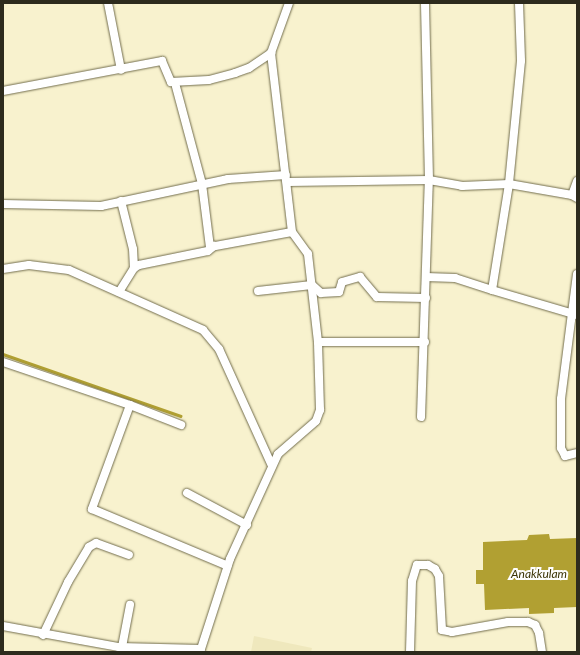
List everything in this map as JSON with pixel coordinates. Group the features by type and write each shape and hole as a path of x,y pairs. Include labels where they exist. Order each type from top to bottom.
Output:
{"street":[{"path":"108,3 121,70"},
{"path":"3,626 43,635 122,647 200,651 228,566 278,454 316,421 320,410 318,342 312,285 308,254 292,232 287,178 271,53 289,3"},
{"path":"421,417 425,342 429,180 425,3"},
{"path":"492,290 509,184 521,61 520,3"},
{"path":"3,91 121,70 162,61 171,82 175,83 209,80 249,68 271,53"},
{"path":"175,83 202,184 210,247 292,232"},
{"path":"3,204 101,206 202,184 287,178 429,180 462,186 509,184 574,196 577,181"},
{"path":"119,292 134,268 133,249 122,201"},
{"path":"134,268 208,251 214,246"},
{"path":"3,269 29,265 69,270 203,330 219,349 272,466"},
{"path":"577,274 575,315 561,399 561,448 566,456 577,453"},
{"path":"426,277 455,278 575,315"},
{"path":"258,291 312,285 321,293 339,292 342,282 360,278 377,297 426,298"},
{"path":"318,342 425,342"},
{"path":"3,362 130,405 181,425"},
{"path":"130,405 92,509 228,566"},
{"path":"187,493 246,525"},
{"path":"43,635 68,582 90,547 96,543 129,554"},
{"path":"410,652 412,581 417,564 428,564 435,569 439,576 442,630 452,632 508,622 528,622 535,625 539,633 542,652"},
{"path":"122,647 130,605"}],"shaded area":[{"path":"254,636 312,648 311,652 251,652"}],"water":[{"name":"Anakkulam","path":"549,534 550,539 577,538 577,607 554,608 554,613 529,614 529,608 485,610 484,584 476,584 476,570 483,570 483,542 527,540 529,535"}],"waterway":[{"path":"3,354 181,416"}]}
